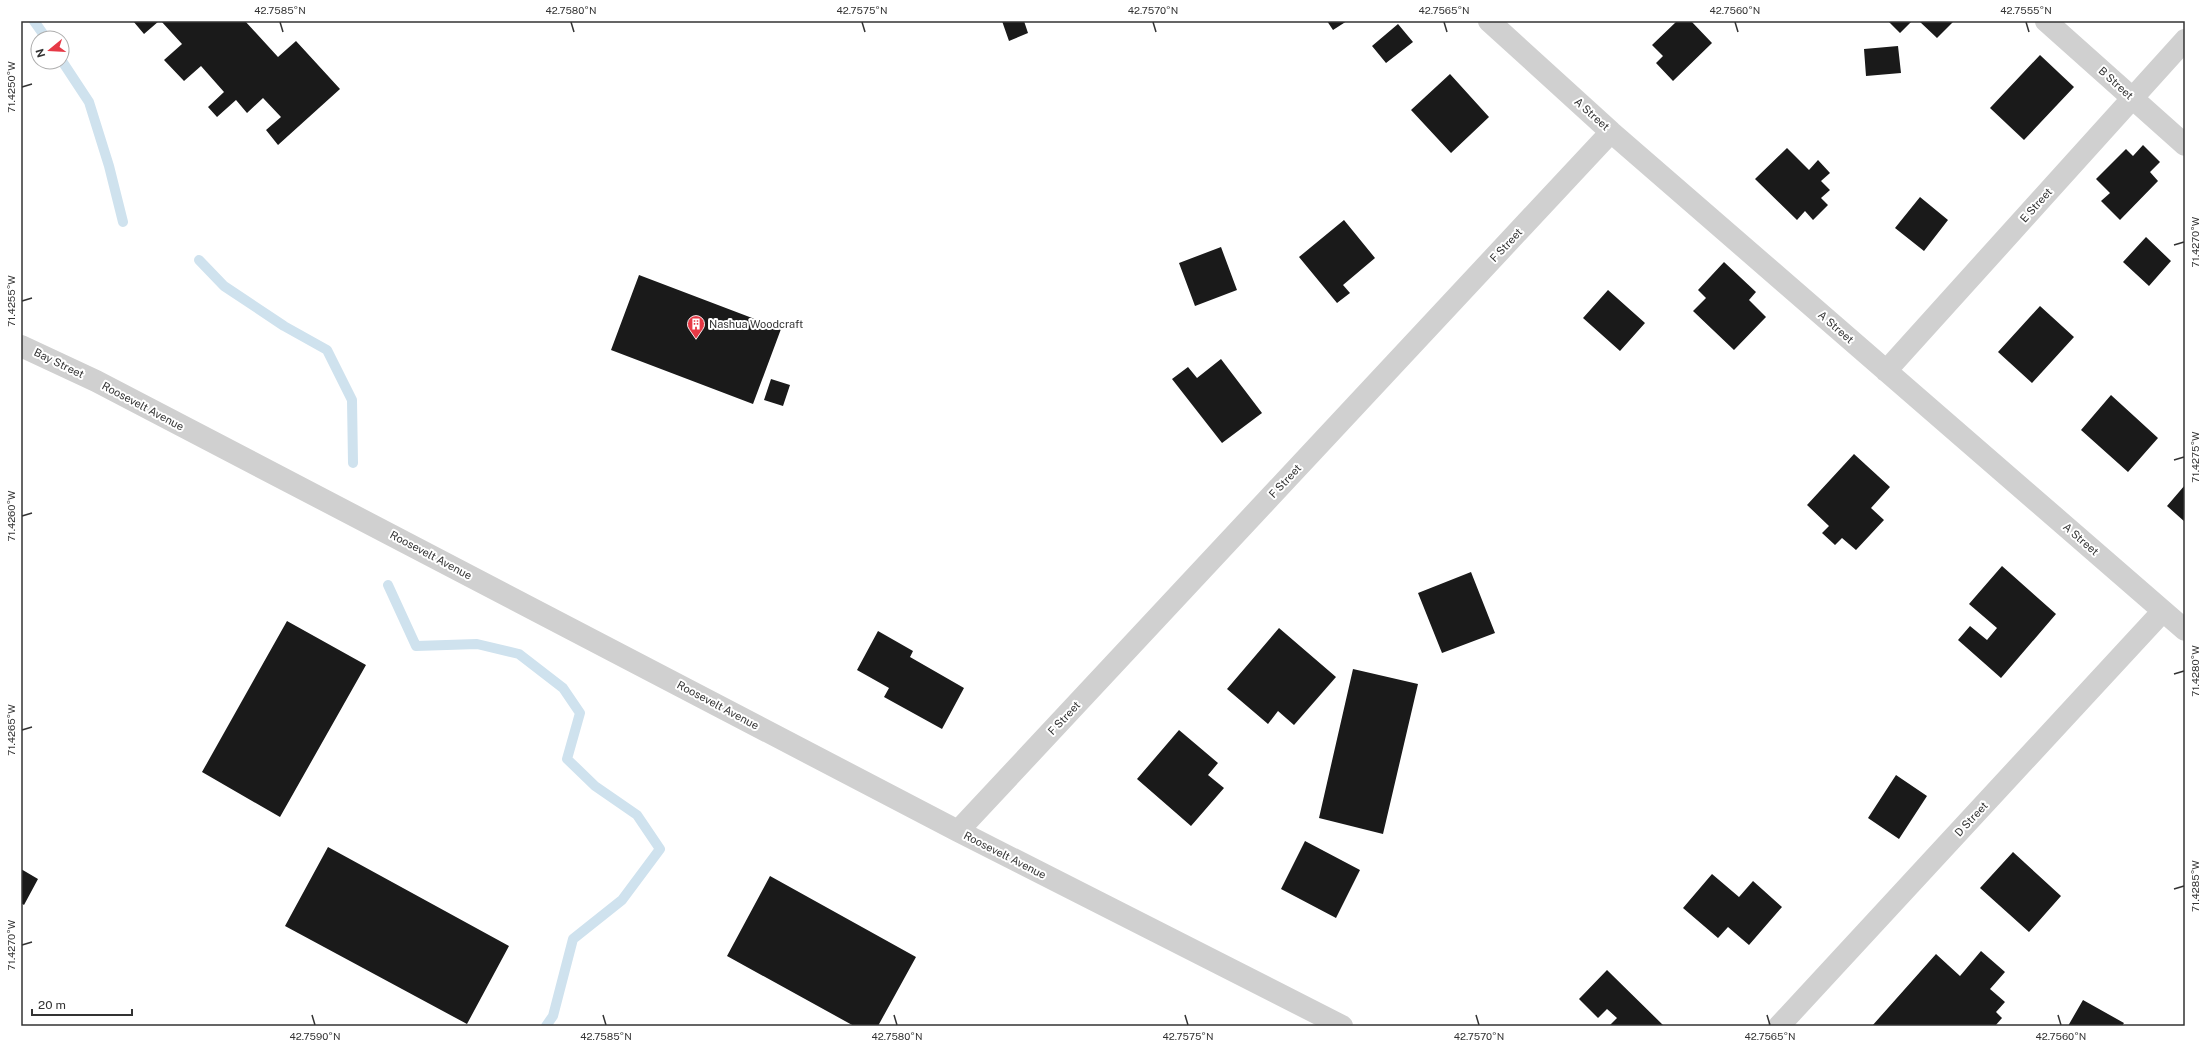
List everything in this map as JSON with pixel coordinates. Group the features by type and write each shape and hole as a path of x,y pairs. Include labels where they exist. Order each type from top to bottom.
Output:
{"street":[{"name":"A Street","path":"1489,21 1612,132 2185,630"},
{"name":"B Street","path":"2046,21 2185,145"},
{"name":"E Street","path":"1886,371 2185,40"},
{"name":"F Street","path":"958,831 1612,132"},
{"name":"Bay Street","path":"21,346 96,381"},
{"name":"Roosevelt Avenue","path":"96,381 958,831 1342,1026"},
{"name":"D Street","path":"1779,1026 2163,611"}],"building":[{"path":"133,21 159,21 144,34"},
{"path":"161,21 245,21 278,57 296,41 340,89 278,145 266,130 281,117 263,98 247,113 236,100 217,117 208,107 224,92 201,66 184,81 164,60 182,44"},
{"path":"1002,21 1024,21 1028,33 1009,41"},
{"path":"1327,21 1347,21 1333,30"},
{"path":"1677,21 1691,21 1712,43 1673,81 1656,63 1663,56 1652,45"},
{"path":"1888,21 1912,21 1900,33"},
{"path":"1919,21 1954,21 1937,38"},
{"path":"1398,24 1413,42 1386,63 1372,46"},
{"path":"1898,46 1901,73 1866,76 1864,49"},
{"path":"2040,55 2074,87 2024,140 1990,108"},
{"path":"1450,74 1489,117 1451,153 1411,110"},
{"path":"2143,145 2160,162 2150,172 2158,181 2120,220 2101,201 2110,193 2096,179 2126,149 2133,156"},
{"path":"1787,148 1809,170 1818,160 1830,173 1821,181 1830,190 1821,198 1828,205 1813,220 1805,211 1797,220 1755,179"},
{"path":"1920,197 1948,220 1924,251 1895,228"},
{"path":"1344,220 1375,258 1343,285 1350,293 1337,303 1299,257"},
{"path":"2146,237 2171,261 2149,286 2123,262"},
{"path":"1221,247 1237,290 1195,306 1179,263"},
{"path":"1724,262 1756,292 1749,300 1766,317 1734,350 1693,311 1706,298 1698,290"},
{"name":"Nashua Woodcraft","path":"639,275 781,329 753,404 611,350"},
{"path":"1608,290 1645,323 1620,351 1583,318"},
{"path":"2040,306 2074,337 2032,383 1998,352"},
{"path":"1221,359 1262,413 1222,443 1172,379 1188,367 1197,378"},
{"path":"771,379 790,385 783,406 764,400"},
{"path":"2111,395 2158,438 2128,472 2081,430"},
{"path":"1854,454 1890,487 1871,508 1884,520 1856,550 1842,538 1835,545 1822,533 1829,526 1807,505"},
{"path":"2185,485 2185,522 2167,506"},
{"path":"2002,566 2056,614 2001,678 1958,640 1970,626 1987,640 1997,628 1969,604"},
{"path":"1471,572 1495,633 1442,653 1418,593"},
{"path":"287,621 366,665 280,817 202,772"},
{"path":"1279,628 1336,677 1294,725 1278,711 1268,724 1227,689"},
{"path":"878,631 913,651 910,657 964,688 942,729 884,697 889,688 857,670"},
{"path":"1353,669 1418,684 1383,834 1319,818"},
{"path":"1179,730 1218,763 1208,775 1224,788 1191,826 1137,779"},
{"path":"1896,775 1927,796 1899,839 1868,818"},
{"path":"1305,841 1360,870 1336,918 1281,889"},
{"path":"328,847 509,946 467,1024 285,926"},
{"path":"2013,852 2061,896 2029,932 1980,888"},
{"path":"21,869 38,879 24,905 21,903"},
{"path":"1712,874 1739,897 1753,881 1782,907 1749,945 1728,927 1718,938 1683,908"},
{"path":"770,876 916,957 878,1026 854,1026 727,956"},
{"path":"1981,951 2005,972 1990,989 2005,1002 1996,1012 2002,1018 1995,1026 1872,1026 1936,954 1960,976"},
{"path":"1607,970 1664,1026 1609,1026 1617,1018 1607,1009 1598,1018 1579,999"},
{"path":"2083,1000 2124,1023 2122,1026 2068,1026"}],"waterway":[{"path":"34,21 40,30"},
{"path":"68,70 89,102 109,166 123,222"},
{"path":"199,260 224,286 284,326 327,350 352,400 353,463"},
{"path":"388,585 416,646 477,644 519,654 563,688 580,713 567,759 595,786 637,815 660,849 622,900 573,939 553,1016 546,1026"}],"place":[{"name":"Nashua Woodcraft","path":"696,339"}]}
